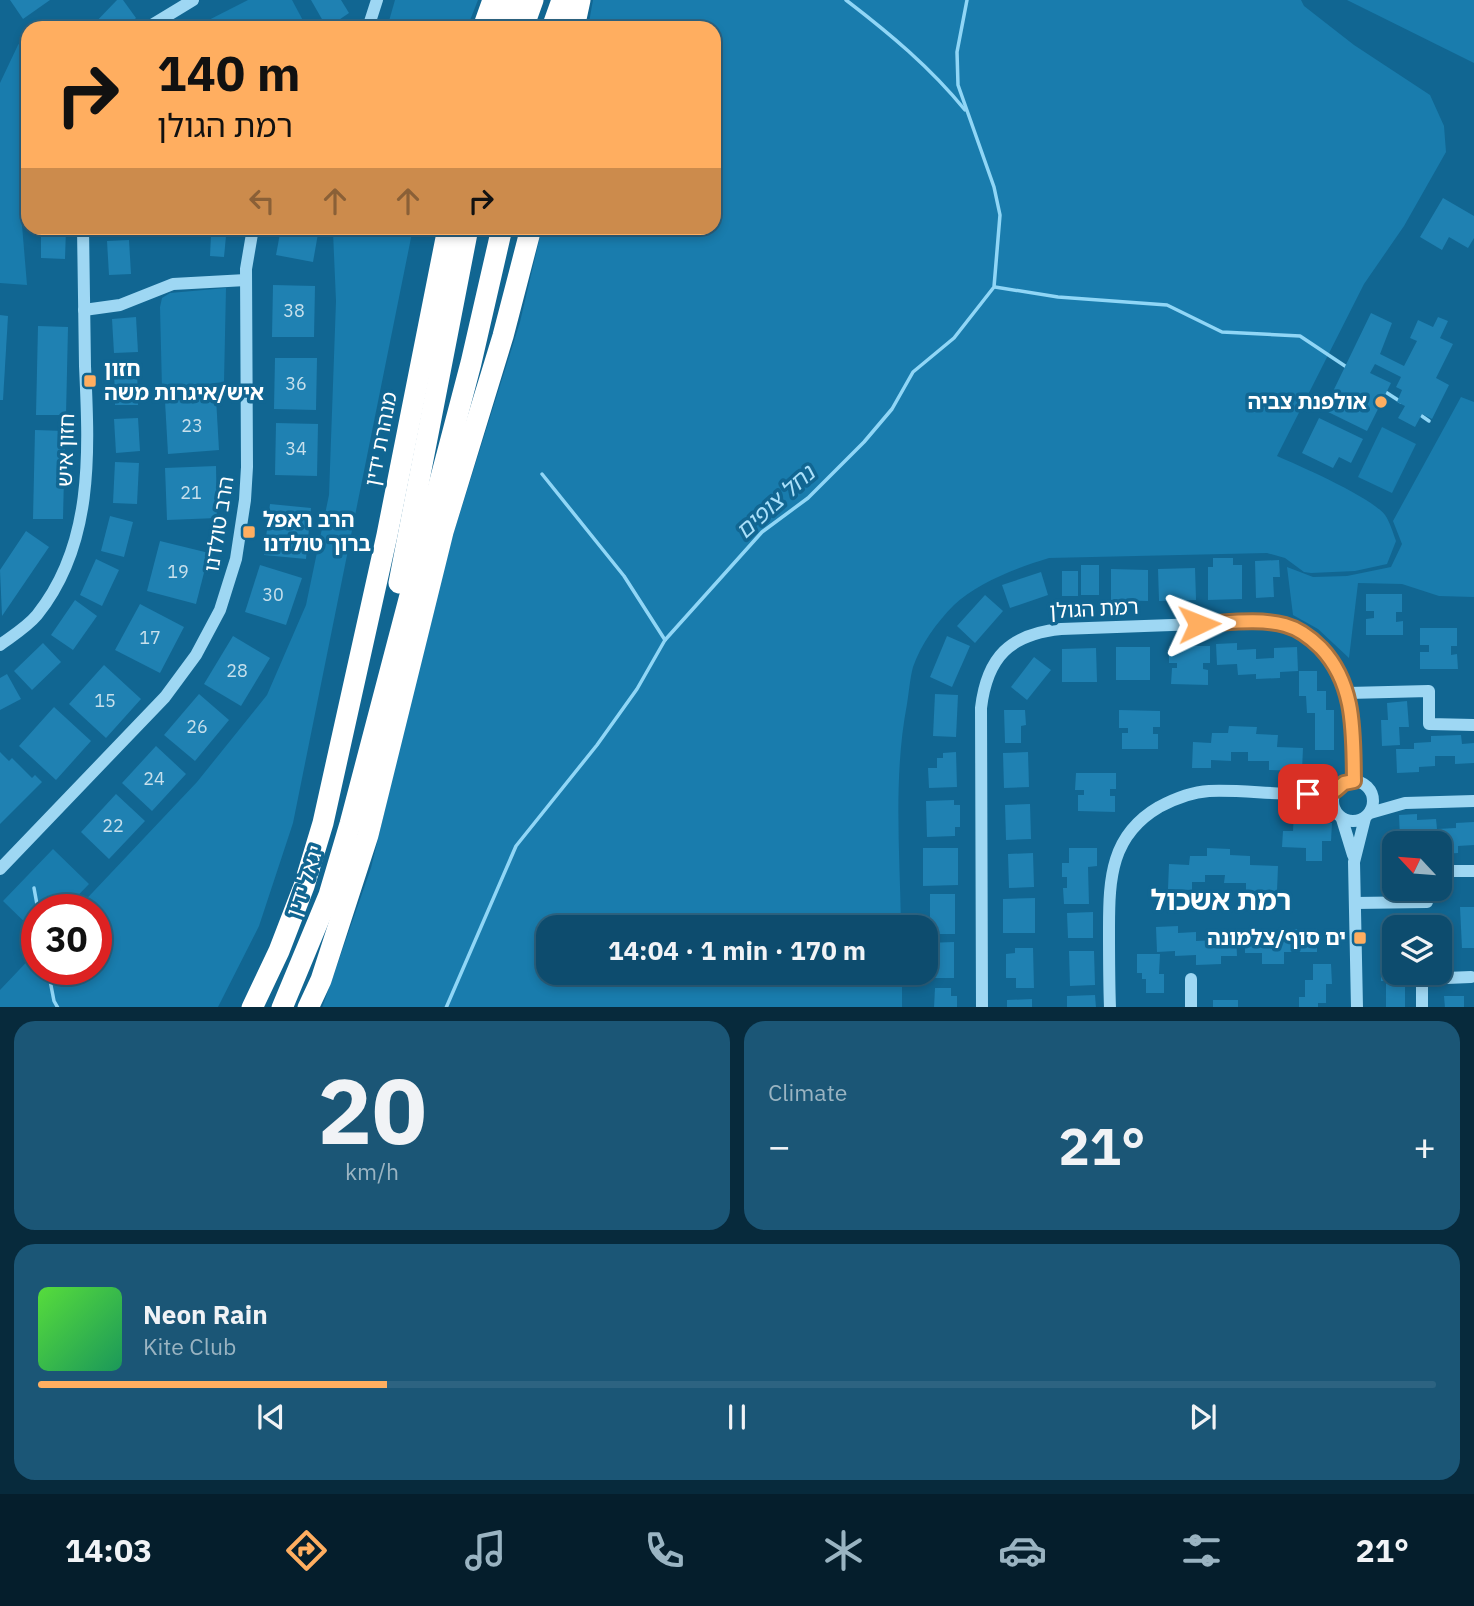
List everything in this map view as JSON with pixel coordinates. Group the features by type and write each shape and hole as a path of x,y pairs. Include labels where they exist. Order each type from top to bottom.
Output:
{"highway":[{"path":"486,21 493,0"},
{"path":"504,21 512,0"},
{"path":"526,21 533,0"},
{"path":"554,21 562,0"},
{"path":"576,21 580,0"},
{"path":"323,823 381,499 434,235"},
{"name":"מנהרת ידין","path":"323,823 387,535 447,235"},
{"path":"364,767 467,235"},
{"path":"364,767 471,363 500,235"},
{"path":"308,1007 321,980 368,835 443,532 503,335 529,235"},
{"name":"יגאל ידין","path":"282,1007 329,895 364,767"},
{"name":"יגאל ידין","path":"252,1007 279,951 304,886 323,823"}],"street":[{"path":"158,21 192,0"},
{"path":"370,21 377,0"},
{"name":"חזון איש","path":"0,645 35,617 67,565 76,540 88,461 83,235"},
{"name":"הרב טולדנו","path":"0,869 165,696 196,655 220,610 236,559 246,500 246,280 251,235"},
{"path":"84,310 120,305 173,284 246,280"},
{"name":"רמת הגולן","path":"982,1007 981,708 985,682 991,667 1006,648 1030,635 1061,629 1255,622 1283,625 1305,634 1327,654 1348,693 1354,781"},
{"path":"1348,693 1429,691 1429,724 1474,724"},
{"path":"1110,1007 1109,885 1121,848 1141,820 1171,800 1208,791 1308,794 1336,790 1344,783 1354,781 1364,784 1371,792 1373,803 1354,862"},
{"path":"1333,805 1336,790"},
{"path":"1371,792 1405,803"},
{"path":"1308,794 1333,805 1342,819 1354,862 1357,1007"},
{"path":"1342,819 1356,822 1368,815 1405,803 1474,801"},
{"path":"1452,872 1474,871"},
{"path":"1355,903 1427,901"},
{"path":"1422,1007 1422,979 1471,977"},
{"path":"1191,979 1191,1007"}],"shaded area":[{"path":"248,0 292,0 303,21 207,21"},
{"path":"395,0 478,0 470,21 389,21"},
{"path":"593,0 1301,0 1304,6 1354,45 1430,95 1444,126 1446,152 1404,226 1364,284 1277,456 1351,491 1385,515 1396,541 1387,564 1355,571 1311,573 1304,572 1285,558 1267,553 1049,558 999,577 963,597 925,642 916,658 910,680 900,759 901,915 536,915 536,985 902,985 902,1007 322,1007 371,868 442,570 520,322 540,235 721,235 721,21 589,21"},
{"path":"1347,0 1474,0 1474,63"},
{"path":"21,41 21,235 27,285 0,283 0,83"},
{"path":"333,235 412,235 293,823 259,926 218,1007 0,1007 0,990 21,968 21,985 112,985 112,894 91,894 197,782 267,695 306,605 329,495 336,301"},
{"path":"226,288 224,382 162,389 162,298 170,293"},
{"path":"1461,397 1474,402 1474,597 1439,596 1402,584 1358,583 1349,658 1318,629 1293,615 1287,567 1313,577 1347,576 1391,567 1402,544 1393,521"},
{"path":"1382,427 1416,444 1392,493 1358,477"},
{"path":"53,849 89,884 79,894 21,894 21,918 3,901"}],"building":[{"path":"10,0 50,0 23,19"},
{"path":"117,0 123,0 136,18 133,21 97,21"},
{"path":"311,0 341,0 349,13 337,21 323,21"},
{"path":"1443,198 1474,216 1474,238 1468,248 1449,237 1442,250 1420,237"},
{"path":"41,235 66,235 65,259 41,258"},
{"path":"211,235 226,236 224,257 210,256"},
{"path":"280,235 318,235 313,262 276,255"},
{"path":"129,240 131,274 109,275 107,241"},
{"path":"273,285 315,286 314,337 272,337"},
{"path":"1371,313 1392,323 1380,354 1404,366 1417,341 1410,338 1418,320 1433,327 1438,317 1448,321 1440,338 1453,344 1436,378 1449,385 1432,419 1422,414 1415,427 1398,418 1405,406 1397,402 1402,390 1396,387 1401,377 1375,364 1370,373 1391,383 1367,431 1324,410"},
{"path":"0,315 8,316 3,400 0,400"},
{"path":"136,317 138,352 114,353 112,319"},
{"path":"38,326 68,327 66,415 36,415"},
{"path":"275,358 317,358 316,410 274,409"},
{"path":"114,366 137,366 138,405 115,405"},
{"path":"216,398 219,450 168,454 165,401"},
{"path":"138,418 140,451 116,453 114,419"},
{"path":"1319,418 1363,439 1351,463 1339,457 1333,468 1302,453"},
{"path":"276,423 318,424 317,476 275,475"},
{"path":"35,430 65,431 63,519 33,519"},
{"path":"115,462 139,463 137,504 113,503"},
{"path":"216,466 217,518 167,520 165,468"},
{"path":"270,504 311,508 306,559 264,555"},
{"path":"110,516 133,522 124,557 101,551"},
{"path":"26,531 49,547 2,616 0,570"},
{"path":"160,541 209,553 196,604 147,591"},
{"path":"1213,558 1233,558 1233,565 1242,565 1242,599 1208,600 1208,567 1213,567"},
{"path":"96,559 119,570 102,606 80,595"},
{"path":"1279,560 1280,577 1273,577 1274,597 1256,598 1255,561"},
{"path":"260,565 302,578 286,625 245,612"},
{"path":"1081,565 1099,565 1099,595 1081,595"},
{"path":"1195,568 1196,600 1159,601 1158,569"},
{"path":"1111,569 1148,570 1148,601 1111,600"},
{"path":"1062,571 1078,571 1078,596 1062,596"},
{"path":"1041,572 1048,595 1010,608 1002,585"},
{"path":"1366,594 1402,594 1402,612 1396,612 1396,622 1403,621 1403,635 1366,635 1366,619 1374,618 1374,611 1366,611"},
{"path":"985,595 1003,611 975,643 957,626"},
{"path":"75,600 97,616 73,650 51,635"},
{"path":"140,604 184,627 160,673 115,650"},
{"path":"1420,628 1457,628 1457,646 1451,646 1451,655 1457,654 1458,669 1420,669 1420,652 1429,652 1429,645 1420,645"},
{"path":"233,636 270,658 241,706 204,684"},
{"path":"947,636 970,646 952,687 930,677"},
{"path":"43,643 61,662 32,690 14,671"},
{"path":"1237,643 1237,650 1256,649 1256,659 1274,658 1274,648 1297,647 1298,671 1280,672 1280,678 1256,679 1256,674 1238,675 1237,664 1217,665 1216,644"},
{"path":"1169,646 1210,646 1210,663 1203,663 1203,669 1208,670 1208,685 1171,684 1172,668 1177,668 1177,663 1169,663"},
{"path":"1116,647 1150,647 1150,680 1116,680"},
{"path":"1096,648 1097,682 1062,682 1062,649"},
{"path":"1034,657 1051,670 1027,700 1011,687"},
{"path":"104,665 141,699 106,738 69,704"},
{"path":"1299,671 1317,671 1317,691 1326,691 1326,710 1334,710 1334,750 1315,750 1315,713 1307,713 1306,696 1299,696"},
{"path":"7,674 21,699 0,710 0,678"},
{"path":"199,694 229,720 195,761 164,735"},
{"path":"935,694 958,695 956,737 933,736"},
{"path":"1407,701 1409,727 1399,727 1400,745 1382,746 1381,720 1388,720 1387,703"},
{"path":"54,707 91,741 56,780 19,746"},
{"path":"1004,710 1025,710 1026,725 1021,726 1021,743 1005,743"},
{"path":"1119,710 1160,711 1160,727 1153,727 1153,734 1158,734 1158,749 1122,749 1122,733 1128,733 1128,728 1119,728"},
{"path":"1229,726 1257,727 1256,734 1278,735 1277,747 1303,748 1302,771 1269,770 1269,761 1248,761 1248,752 1231,752 1231,761 1211,760 1211,768 1192,768 1193,742 1211,743 1212,733 1228,733"},
{"path":"1461,735 1462,744 1474,743 1474,763 1455,764 1455,756 1435,756 1435,766 1419,767 1419,772 1397,773 1396,749 1414,749 1414,743 1431,742 1431,736"},
{"path":"156,746 186,774 152,811 122,783"},
{"path":"0,752 9,761 12,758 32,778 35,775 42,782 0,824"},
{"path":"956,752 957,787 929,788 928,768 937,768 937,758 943,758 943,753"},
{"path":"1028,752 1029,787 1004,788 1003,753"},
{"path":"1076,773 1116,773 1116,789 1110,789 1110,796 1115,796 1115,812 1078,811 1078,795 1084,795 1084,790 1075,790"},
{"path":"116,794 145,821 109,859 81,832"},
{"path":"954,800 954,805 960,805 960,827 955,827 955,836 927,837 926,801"},
{"path":"1030,804 1031,839 1006,840 1005,805"},
{"path":"1294,811 1310,811 1310,823 1332,823 1331,841 1322,841 1322,861 1306,861 1306,848 1282,847 1283,831 1293,831"},
{"path":"1417,814 1417,820 1436,819 1437,829 1456,828 1456,823 1474,822 1474,845 1458,846 1458,853 1452,853 1452,831 1400,831 1399,815"},
{"path":"923,848 958,848 958,885 923,886"},
{"path":"1069,848 1097,848 1097,866 1088,867 1089,904 1064,904 1063,888 1067,888 1067,877 1062,877 1062,863 1069,863"},
{"path":"1207,848 1230,849 1230,855 1250,856 1250,865 1278,866 1277,891 1246,891 1246,883 1224,883 1225,875 1205,875 1205,882 1192,882 1192,890 1168,889 1169,864 1189,865 1190,856 1207,856"},
{"path":"1033,853 1034,887 1009,888 1008,854"},
{"path":"930,894 955,894 955,934 938,934 938,915 930,915"},
{"path":"1035,898 1035,933 1003,933 1003,899"},
{"path":"1460,907 1474,907 1474,948 1462,948"},
{"path":"1093,912 1093,938 1068,938 1067,913"},
{"path":"1178,926 1178,933 1196,932 1196,941 1216,940 1216,935 1236,934 1237,956 1221,956 1221,964 1196,965 1196,955 1175,956 1175,951 1157,952 1156,927"},
{"path":"1282,929 1317,929 1317,952 1284,952 1284,964 1262,964 1262,953 1245,953 1245,932 1265,932 1265,938 1282,938"},
{"path":"954,942 954,978 938,978 938,943"},
{"path":"1381,944 1382,944 1381,981"},
{"path":"1015,948 1033,948 1034,988 1016,988 1016,978 1006,978 1006,954 1015,953"},
{"path":"1069,951 1094,951 1095,985 1070,986"},
{"path":"1137,954 1160,954 1159,974 1164,974 1164,993 1146,993 1146,979 1142,979 1142,973 1137,973"},
{"path":"1313,964 1331,964 1332,984 1326,984 1326,1003 1318,1003 1318,1007 1299,1007 1299,997 1305,997 1305,980 1313,980"},
{"path":"1386,985 1405,985 1405,1007 1386,1007"},
{"path":"935,988 951,988 951,996 957,996 957,1007 934,1007"},
{"path":"1095,995 1096,1007 1067,1007 1067,996"},
{"path":"1444,996 1464,996 1464,1007 1445,1007"},
{"path":"1032,999 1032,1007 1007,1007 1007,1000"},
{"path":"1213,1000 1238,1000 1238,1007 1213,1007"}],"waterway":[{"path":"846,0 908,51 938,79 965,110"},
{"name":"נחל צופים","path":"446,1007 516,846 597,745 637,689 665,640 762,532 808,498 864,442 892,409 913,372 954,338 994,287 1000,215 994,187 958,85 957,52 967,0"},
{"path":"995,287 1058,297 1167,305 1222,332 1300,336 1348,368"},
{"path":"1384,391 1401,402"},
{"path":"1419,414 1429,421"},
{"path":"542,474 624,576 665,640"},
{"path":"34,888 35,894"},
{"path":"51,985 57,1007"}],"place":[{"name":"חזון איש/איגרות משה","path":"90,381"},
{"name":"אולפנת צביה","path":"1381,402"},
{"name":"הרב ראפל ברוך טולדנו","path":"249,532"},
{"name":"ים סוף/צלמונה","path":"1360,938"}],"district":[{"name":"רמת אשכול","path":"1221,900"}],"route":[{"path":"1199,624 1255,622 1296,628 1327,654 1338,671 1348,693 1354,781 1344,783 1336,790 1308,794"}]}
